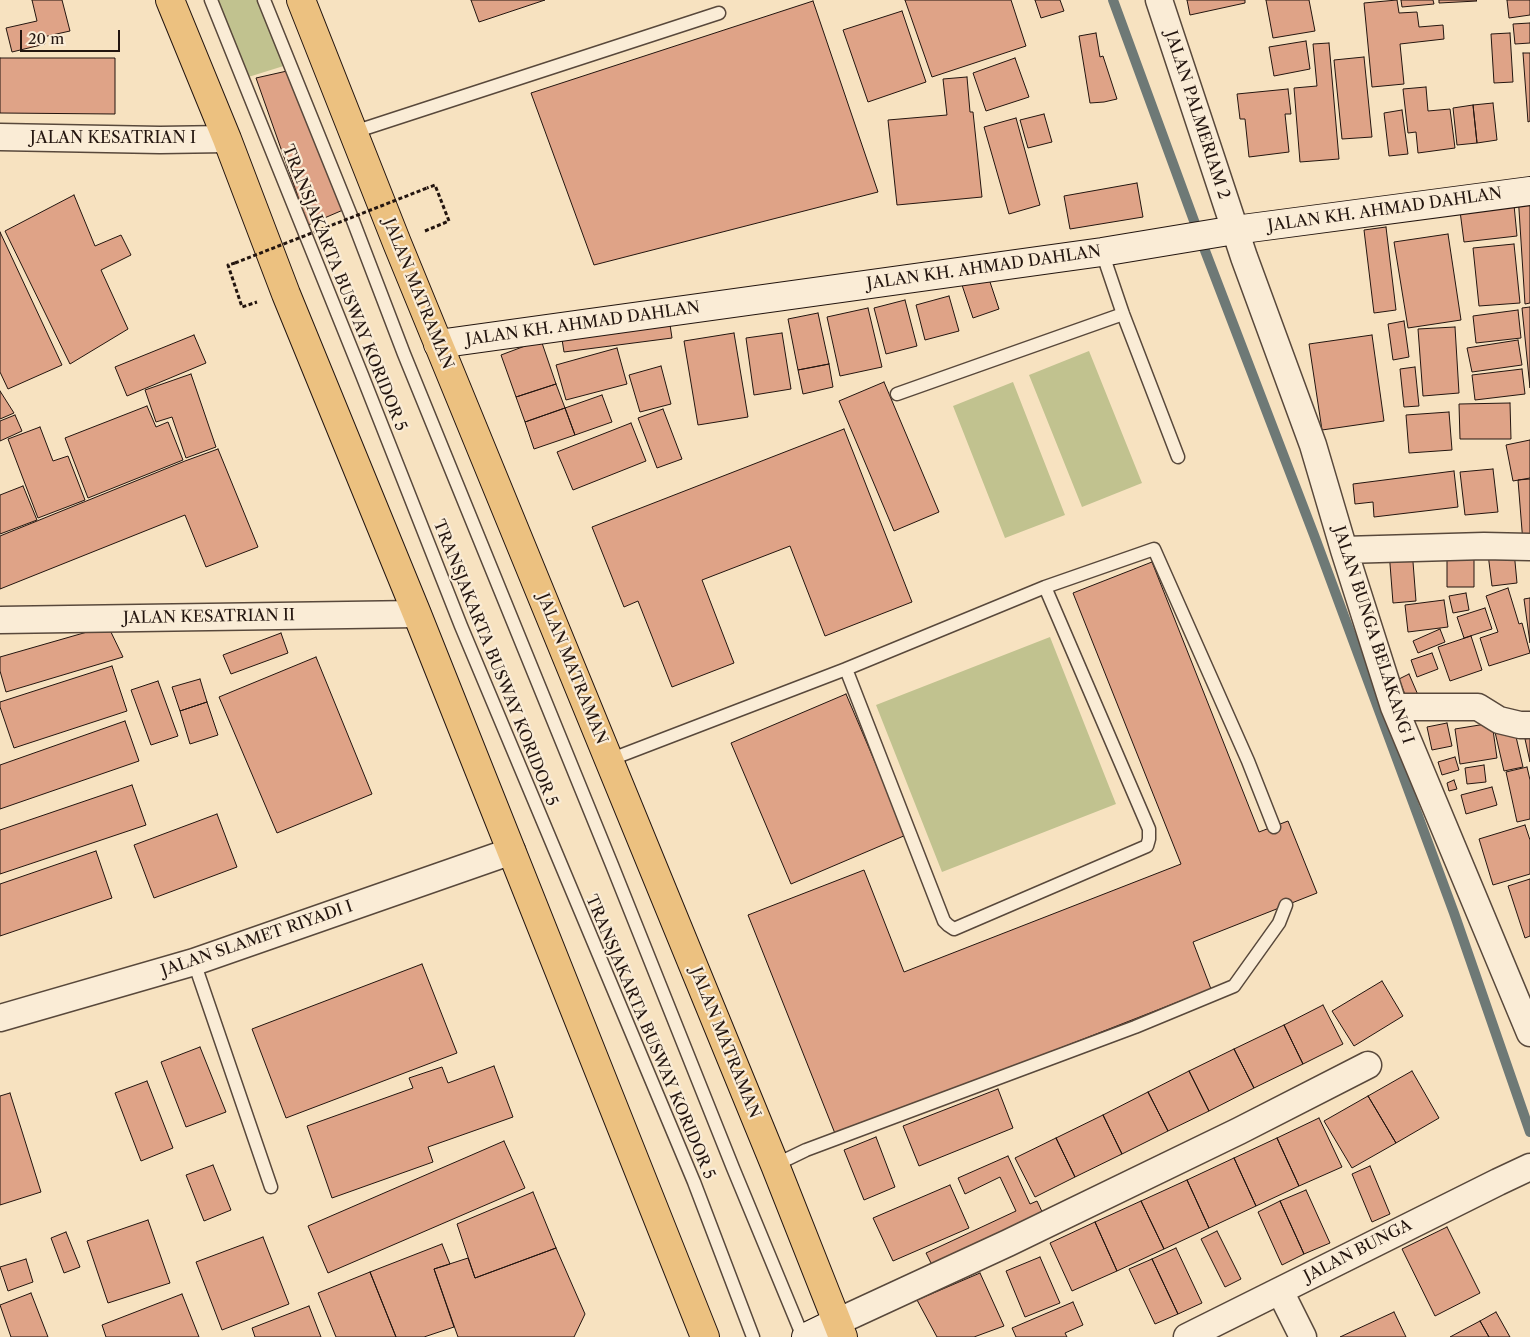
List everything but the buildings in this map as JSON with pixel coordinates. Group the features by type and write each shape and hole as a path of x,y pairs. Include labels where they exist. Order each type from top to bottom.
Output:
{"main road":[{"path":"170,0 227,139 286,294 417,614 705,1337"},
{"name":"JALAN MATRAMAN","path":"301,0 397,243 610,760 840,1330"}],"street":[{"name":"JALAN PALMERIAM 2","path":"1159,0 1228,232"},
{"name":"JALAN KESATRIAN I","path":"0,137 160,140 227,139"},
{"name":"JALAN KH. AHMAD DAHLAN","path":"438,344 1530,191"},
{"name":"JALAN BUNGA BELAKANG I","path":"1228,232 1313,445 1394,707 1530,1033"},
{"path":"1344,550 1475,546 1530,547"},
{"name":"JALAN KESATRIAN II","path":"0,620 417,614"},
{"path":"1394,707 1478,707 1499,720 1520,726 1530,725"},
{"name":"JALAN SLAMET RIYADI I","path":"0,1018 194,962 512,852"},
{"path":"805,1337 840,1330 1008,1243 1239,1131 1368,1065"},
{"name":"JALAN BUNGA","path":"1187,1337 1530,1167"},
{"path":"1280,1290 1303,1337"}],"lane":[{"name":"TRANSJAKARTA BUSWAY KORIDOR 5","path":"211,0 461,626 694,1182 753,1337"},
{"name":"TRANSJAKARTA BUSWAY KORIDOR 5","path":"264,0 408,363 733,1168 805,1337"},
{"path":"354,132 719,13"},
{"path":"1102,252 1123,314 1178,457"},
{"path":"897,394 1123,314"},
{"path":"610,760 846,669 1045,587 1154,549 1248,761 1274,826"},
{"path":"846,669 944,921 954,929 1147,846 1149,839 1149,829 1045,587"},
{"path":"775,1165 806,1150 1135,1027 1234,986 1279,922 1286,905"},
{"path":"194,962 271,1187"}],"path":[{"path":"228,265 435,185 449,222 397,243"}],"green space":[{"path":"210,0 264,0 290,64 242,79"},
{"path":"1089,351 1142,483 1082,507 1029,375"},
{"path":"1013,382 1065,515 1005,538 953,406"},
{"path":"1050,637 1116,804 942,872 876,705"}],"waterway":[{"path":"1113,0 1204,248 1314,535 1454,913 1530,1132"}]}
